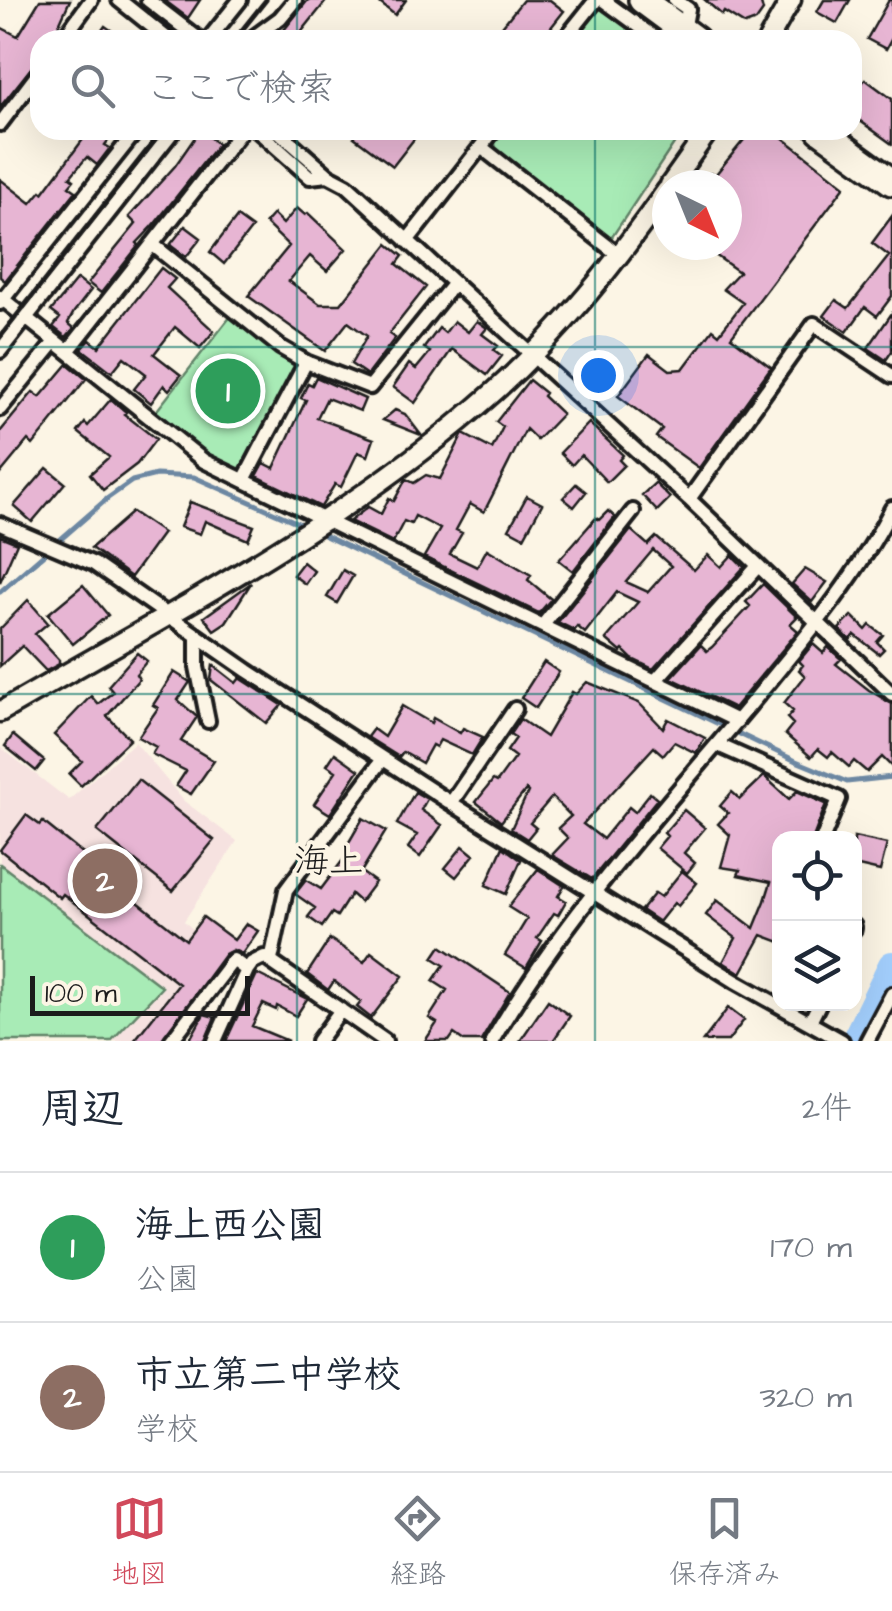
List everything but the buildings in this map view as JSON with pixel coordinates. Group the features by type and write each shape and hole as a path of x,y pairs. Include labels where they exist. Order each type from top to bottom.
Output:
{"highway":[{"path":"642,0 682,30"},
{"path":"834,140 892,182"}],"street":[{"path":"69,30 91,0"},
{"path":"119,0 156,30"},
{"path":"148,0 187,30"},
{"path":"216,30 240,0"},
{"path":"264,30 294,0"},
{"path":"573,30 599,0 643,30"},
{"path":"676,0 688,8 690,30"},
{"path":"774,30 791,0"},
{"path":"0,124 30,84"},
{"path":"129,140 1,299 204,460 737,721"},
{"path":"0,351 166,140"},
{"path":"69,350 234,140"},
{"path":"267,140 310,177 328,176"},
{"path":"287,140 328,176 346,185 407,240 689,499 892,694"},
{"path":"407,240 486,140"},
{"path":"681,170 702,140"},
{"path":"481,146 620,256"},
{"path":"0,712 325,520 415,457 531,355 620,256 652,211"},
{"path":"152,244 280,347 306,362 370,387 454,284"},
{"path":"689,499 814,324 892,376"},
{"path":"0,409 54,343"},
{"path":"244,480 306,362"},
{"path":"492,1041 514,1003 596,894 817,623 877,538 892,508"},
{"path":"543,625 633,511"},
{"path":"0,524 94,564 450,803 735,981 842,1041"},
{"path":"655,681 758,566"},
{"path":"196,636 197,667 208,721"},
{"path":"450,803 515,708"},
{"path":"718,745 839,799 826,831"},
{"path":"271,960 286,890 384,759"},
{"path":"215,1041 247,970 264,957 385,1041"},
{"path":"171,1041 233,960 247,970"},
{"path":"867,1041 892,994"},
{"path":"318,1041 340,1010"},
{"path":"810,1022 816,1011"}],"shaded area":[{"path":"135,742 184,801 237,841 184,921 227,962 193,1007 179,1041 0,1041 0,747 69,800"}],"green space":[{"path":"596,8 631,30 580,30"},
{"path":"494,140 676,140 656,170 652,170 652,177 610,240 496,148"},
{"path":"231,316 295,363 297,369 243,470 236,472 207,457 154,414"},
{"path":"0,864 162,987 111,1041 0,1041"}],"waterway":[{"path":"0,592 108,498 132,481 156,475 194,477 305,526"},
{"path":"315,531 796,761 847,782 892,777"},
{"path":"855,1041 892,965"}],"railway":[{"path":"242,30 266,0"},
{"path":"0,337 155,140"}],"place":[{"name":"海上西公園","path":"228,391"},
{"name":"市立第二中学校","path":"105,881"}],"district":[{"name":"海上","path":"329,860"}]}
